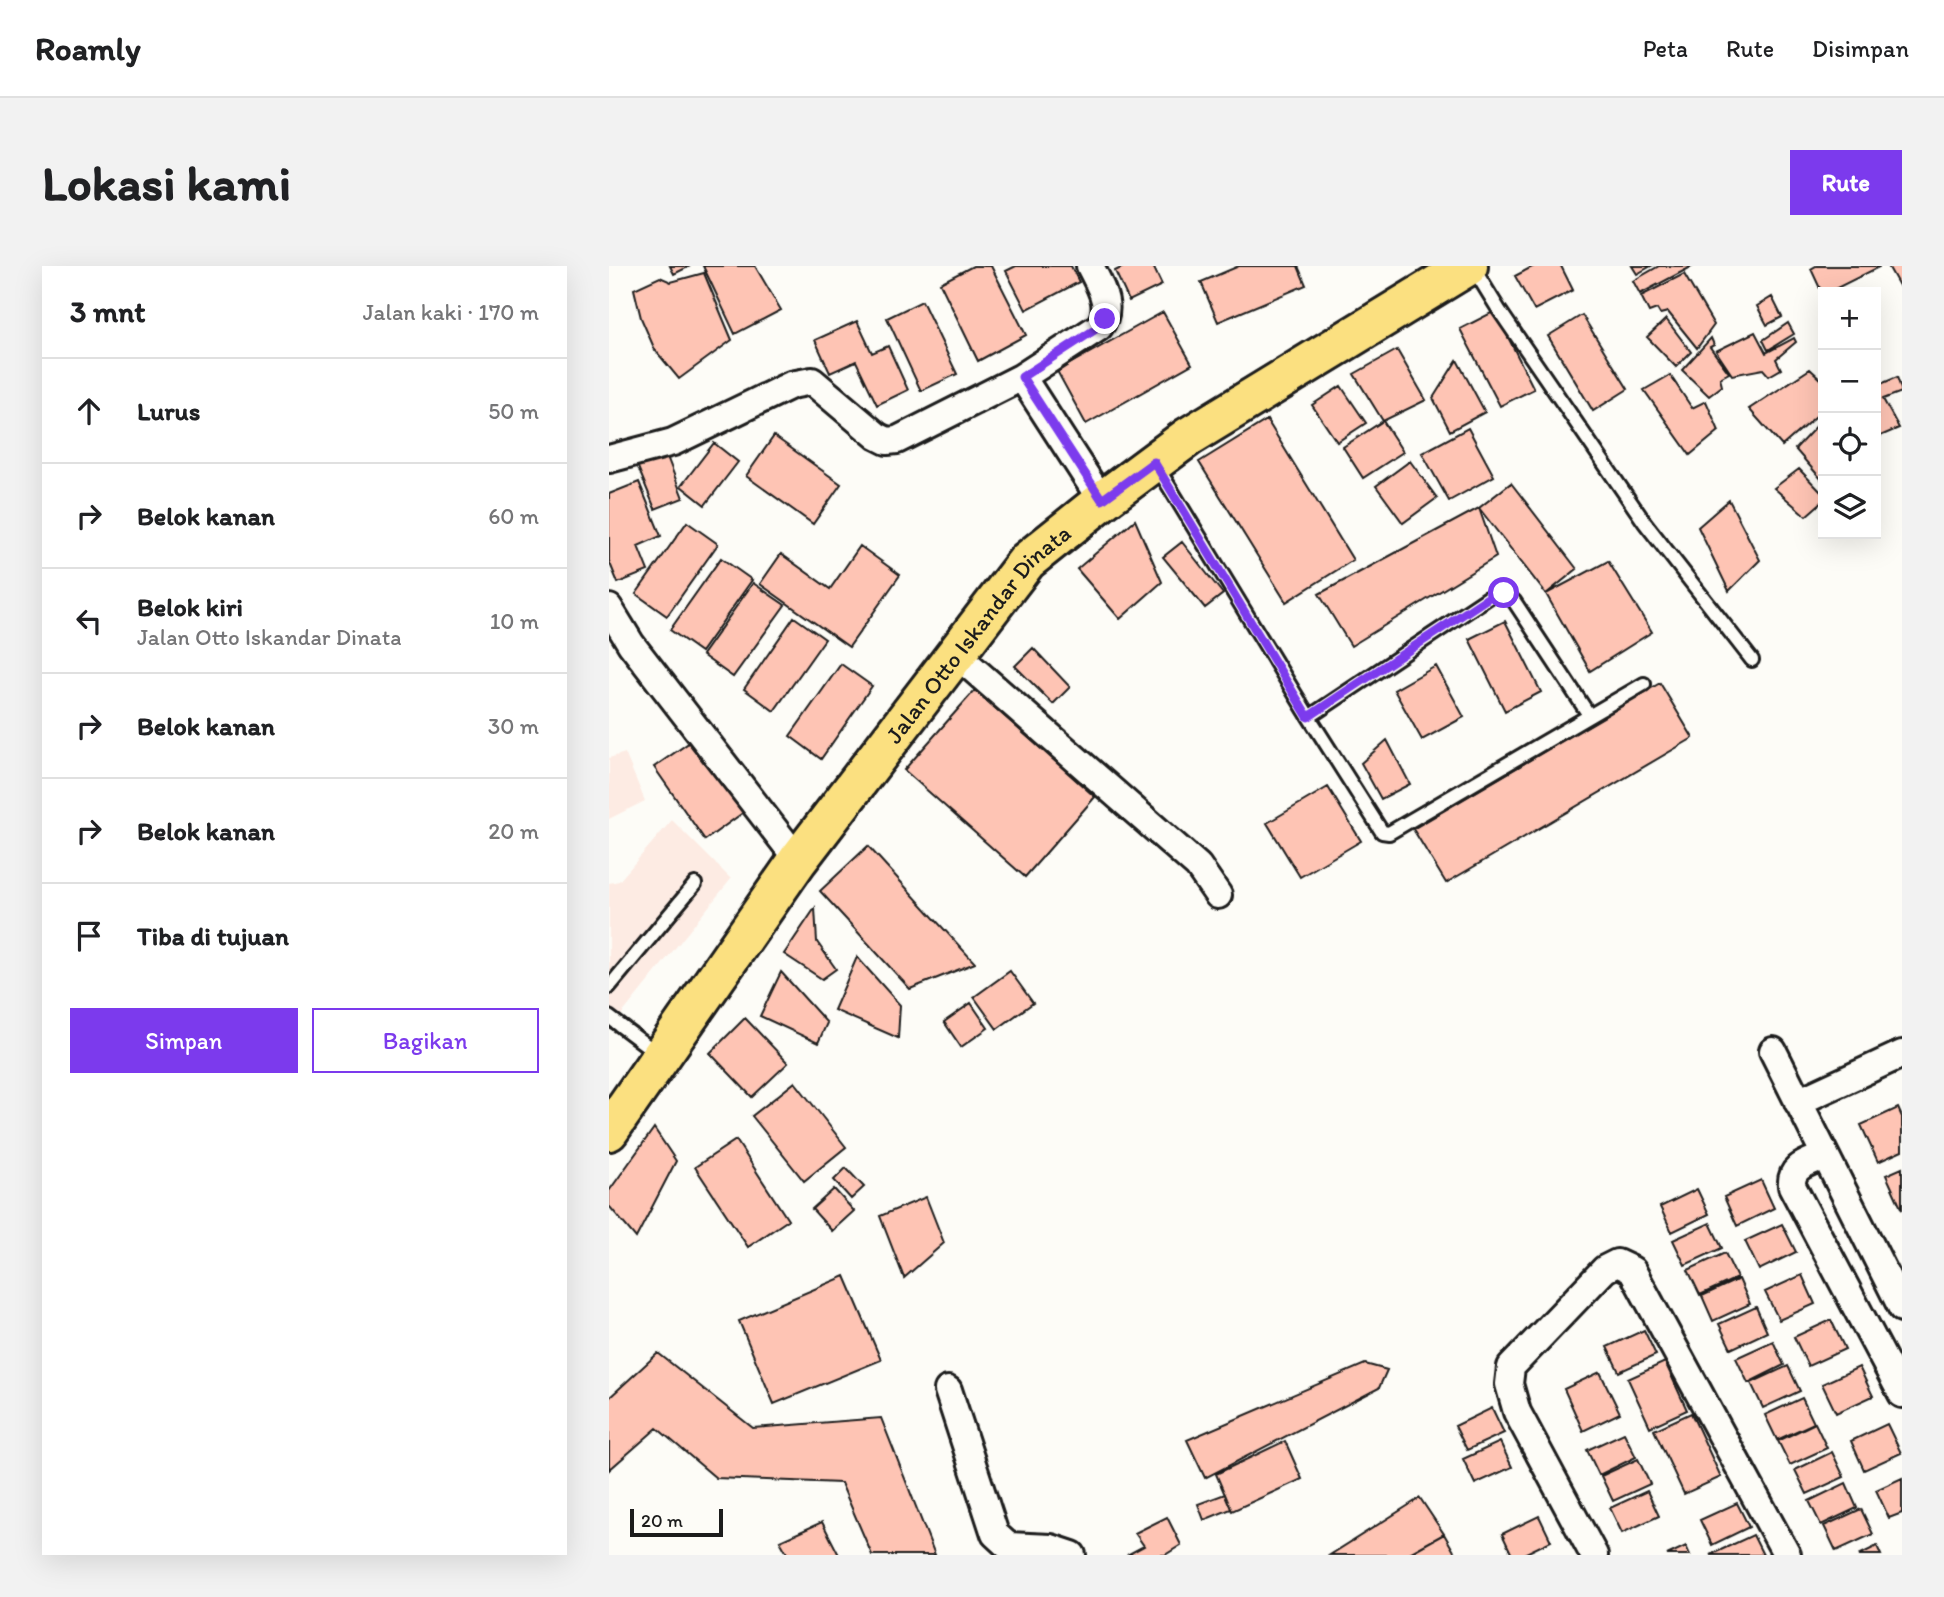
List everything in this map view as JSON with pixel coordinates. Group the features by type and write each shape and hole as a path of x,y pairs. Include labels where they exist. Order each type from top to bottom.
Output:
{"main road":[{"name":"Jalan Otto Iskandar Dinata","path":"609,1131 798,860 1027,561 1102,500 1188,437 1430,277 1470,266"}],"street":[{"path":"609,460 673,442 791,385 812,381 877,436 887,441 897,440 1022,377 1099,327 1105,319 1105,301 1090,266"},
{"path":"1022,377 1102,500"},
{"path":"609,608 631,644 798,860"},
{"path":"957,654 1198,866 1218,895"},
{"path":"1773,1051 1823,1156 1902,1308"},
{"path":"1798,1102 1902,1054"},
{"path":"1823,1156 1796,1169 1791,1177 1792,1186 1902,1395"},
{"path":"1594,1555 1517,1412 1509,1384 1511,1367 1605,1269 1617,1263 1632,1270 1787,1555"},
{"path":"947,1390 995,1534 1009,1546 1051,1548 1072,1555"}],"lane":[{"path":"1470,266 1646,523 1752,660"},
{"path":"1154,462 1308,717 1380,829 1386,833 1644,684"},
{"path":"1308,717 1495,593 1504,593 1514,601 1589,715"},
{"path":"609,987 695,884"},
{"path":"609,1017 661,1056"}],"shaded area":[{"path":"625,753 645,801 609,819 609,758"},
{"path":"672,820 731,879 609,1030 609,883 619,881"}],"building":[{"path":"670,266 690,266 674,274"},
{"path":"703,266 755,266 781,310 735,334"},
{"path":"973,266 991,266 1026,335 978,361 940,283"},
{"path":"1016,266 1071,266 1079,282 1026,310 1006,271"},
{"path":"1125,266 1153,266 1162,285 1129,301 1115,271"},
{"path":"1239,266 1298,266 1306,285 1218,322 1201,282"},
{"path":"1534,266 1561,266 1573,290 1534,310 1515,276"},
{"path":"1632,266 1651,266 1637,274"},
{"path":"1659,266 1693,266 1640,294 1633,281"},
{"path":"1816,266 1879,266 1839,287 1819,287 1811,269"},
{"path":"1888,266 1902,266 1902,291"},
{"path":"704,273 732,340 679,379 655,350 641,318 634,289 660,277 671,282"},
{"path":"1684,274 1714,325 1697,348 1668,312 1660,314 1657,309 1649,312 1641,296"},
{"path":"1772,297 1782,317 1767,325 1757,306"},
{"path":"922,301 957,374 921,391 887,318"},
{"path":"1495,311 1534,389 1500,406 1460,329"},
{"path":"1163,312 1192,364 1086,424 1057,371"},
{"path":"1582,315 1628,389 1593,411 1548,336"},
{"path":"1666,319 1691,352 1676,367 1647,337"},
{"path":"857,321 872,353 888,346 908,390 877,405 856,361 830,373 815,340"},
{"path":"1788,323 1794,334 1768,350 1763,340"},
{"path":"1755,332 1766,353 1794,338 1796,342 1776,359 1781,369 1769,376 1763,369 1732,375 1716,351"},
{"path":"1711,338 1714,345 1710,347 1729,373 1720,378 1722,386 1709,396 1682,370"},
{"path":"1397,350 1426,400 1383,421 1354,374"},
{"path":"1457,360 1485,412 1450,431 1433,398"},
{"path":"1810,369 1818,376 1818,414 1782,446 1749,409"},
{"path":"1670,375 1692,408 1706,401 1719,431 1690,455 1644,390"},
{"path":"1897,377 1902,392 1883,399 1899,428 1881,436 1881,413 1881,384"},
{"path":"1341,386 1366,423 1337,442 1312,405"},
{"path":"1267,420 1353,560 1286,602 1199,462"},
{"path":"1383,421 1403,452 1363,478 1343,447"},
{"path":"1818,424 1818,475 1795,449"},
{"path":"1468,428 1494,476 1449,501 1422,453"},
{"path":"774,436 841,484 813,524 746,476"},
{"path":"714,443 738,462 705,505 681,486"},
{"path":"666,454 683,498 655,509 637,465"},
{"path":"1410,461 1437,498 1403,523 1376,486"},
{"path":"1799,469 1818,489 1818,505 1806,516 1774,488"},
{"path":"639,482 661,536 638,546 648,571 618,583 609,561 609,494"},
{"path":"1511,483 1577,569 1546,594 1479,508"},
{"path":"1729,500 1760,560 1729,591 1698,527"},
{"path":"1479,508 1496,557 1351,646 1319,594"},
{"path":"1135,520 1162,582 1120,619 1077,569"},
{"path":"687,522 718,544 667,616 636,594"},
{"path":"1182,542 1223,594 1205,608 1163,557"},
{"path":"860,546 900,575 849,647 760,584 781,554 830,589"},
{"path":"721,558 752,580 701,652 670,630"},
{"path":"1608,561 1652,632 1590,671 1546,594"},
{"path":"753,583 785,605 733,677 702,655"},
{"path":"794,617 825,639 774,711 744,689"},
{"path":"1505,621 1541,692 1505,711 1469,639"},
{"path":"1033,648 1070,687 1053,704 1015,666"},
{"path":"841,664 872,686 821,759 790,736"},
{"path":"1436,666 1464,717 1422,740 1394,690"},
{"path":"1660,683 1693,738 1446,883 1413,829"},
{"path":"975,690 1095,797 1025,877 904,770"},
{"path":"693,740 744,812 705,840 654,767"},
{"path":"1387,740 1410,784 1381,799 1361,763"},
{"path":"1328,787 1361,841 1300,877 1267,823"},
{"path":"868,846 975,963 910,989 820,891"},
{"path":"815,908 817,942 836,969 822,979 784,954"},
{"path":"857,957 900,1005 898,1038 834,1010"},
{"path":"1010,971 1033,1003 997,1029 974,997"},
{"path":"781,972 827,1023 818,1043 760,1016"},
{"path":"971,1003 988,1028 961,1047 944,1022"},
{"path":"745,1018 788,1063 752,1097 710,1053"},
{"path":"795,1082 846,1147 804,1181 752,1116"},
{"path":"1898,1108 1902,1117 1902,1151 1878,1162 1861,1125"},
{"path":"654,1128 676,1161 636,1238 609,1206 609,1191"},
{"path":"736,1140 788,1220 748,1247 695,1167"},
{"path":"846,1168 864,1187 851,1199 834,1180"},
{"path":"1902,1168 1902,1210 1886,1175"},
{"path":"1761,1180 1774,1208 1737,1226 1724,1197"},
{"path":"834,1189 854,1211 832,1231 812,1209"},
{"path":"1697,1189 1709,1214 1672,1232 1660,1207"},
{"path":"926,1197 944,1243 904,1278 880,1216"},
{"path":"1710,1223 1722,1248 1685,1265 1673,1240"},
{"path":"1782,1224 1796,1252 1759,1270 1745,1241"},
{"path":"1725,1253 1737,1278 1700,1295 1688,1270"},
{"path":"1802,1275 1815,1304 1779,1320 1765,1292"},
{"path":"845,1276 881,1360 774,1404 739,1321"},
{"path":"1739,1279 1750,1304 1713,1321 1702,1296"},
{"path":"1756,1307 1767,1332 1731,1349 1719,1324"},
{"path":"1831,1320 1845,1349 1808,1366 1794,1337"},
{"path":"1644,1330 1656,1355 1619,1372 1607,1347"},
{"path":"1773,1341 1784,1365 1748,1383 1736,1358"},
{"path":"658,1353 753,1428 881,1418 935,1555 872,1555 841,1483 716,1478 657,1428 609,1470 609,1398"},
{"path":"1665,1362 1687,1410 1650,1427 1628,1379"},
{"path":"1365,1364 1387,1370 1379,1388 1205,1478 1187,1440"},
{"path":"1788,1366 1800,1391 1763,1408 1751,1383"},
{"path":"1859,1367 1873,1396 1836,1413 1822,1384"},
{"path":"1600,1372 1620,1413 1583,1431 1564,1389"},
{"path":"1802,1398 1814,1423 1777,1440 1765,1415"},
{"path":"1492,1408 1504,1433 1467,1450 1455,1426"},
{"path":"1691,1413 1721,1477 1684,1494 1654,1430"},
{"path":"1815,1423 1827,1448 1790,1465 1778,1441"},
{"path":"1887,1424 1901,1453 1864,1470 1851,1441"},
{"path":"1624,1433 1636,1457 1599,1475 1587,1450"},
{"path":"1285,1441 1302,1479 1232,1511 1216,1474"},
{"path":"1500,1442 1512,1467 1475,1484 1463,1459"},
{"path":"1832,1452 1844,1477 1807,1494 1795,1470"},
{"path":"1638,1459 1650,1484 1613,1501 1601,1476"},
{"path":"1902,1478 1902,1513 1889,1518 1876,1490"},
{"path":"1846,1483 1857,1508 1821,1525 1809,1501"},
{"path":"1647,1491 1659,1516 1622,1533 1610,1508"},
{"path":"1225,1494 1231,1509 1204,1520 1198,1504"},
{"path":"1420,1498 1444,1534 1406,1555 1330,1555"},
{"path":"1737,1503 1749,1527 1712,1545 1700,1520"},
{"path":"1861,1509 1873,1534 1836,1551 1824,1526"},
{"path":"1539,1516 1551,1541 1522,1555 1512,1555 1502,1534"},
{"path":"1167,1517 1181,1545 1165,1555 1127,1555 1144,1546 1135,1533"},
{"path":"822,1522 839,1555 788,1555 780,1541"},
{"path":"1444,1534 1456,1555 1406,1555"},
{"path":"1753,1535 1763,1555 1710,1555"},
{"path":"1686,1546 1690,1555 1667,1555"},
{"path":"1877,1546 1881,1555 1859,1555"}],"route":[{"path":"1105,319 1099,327 1022,377 1102,500 1154,462 1308,717 1495,593 1504,593"}]}
